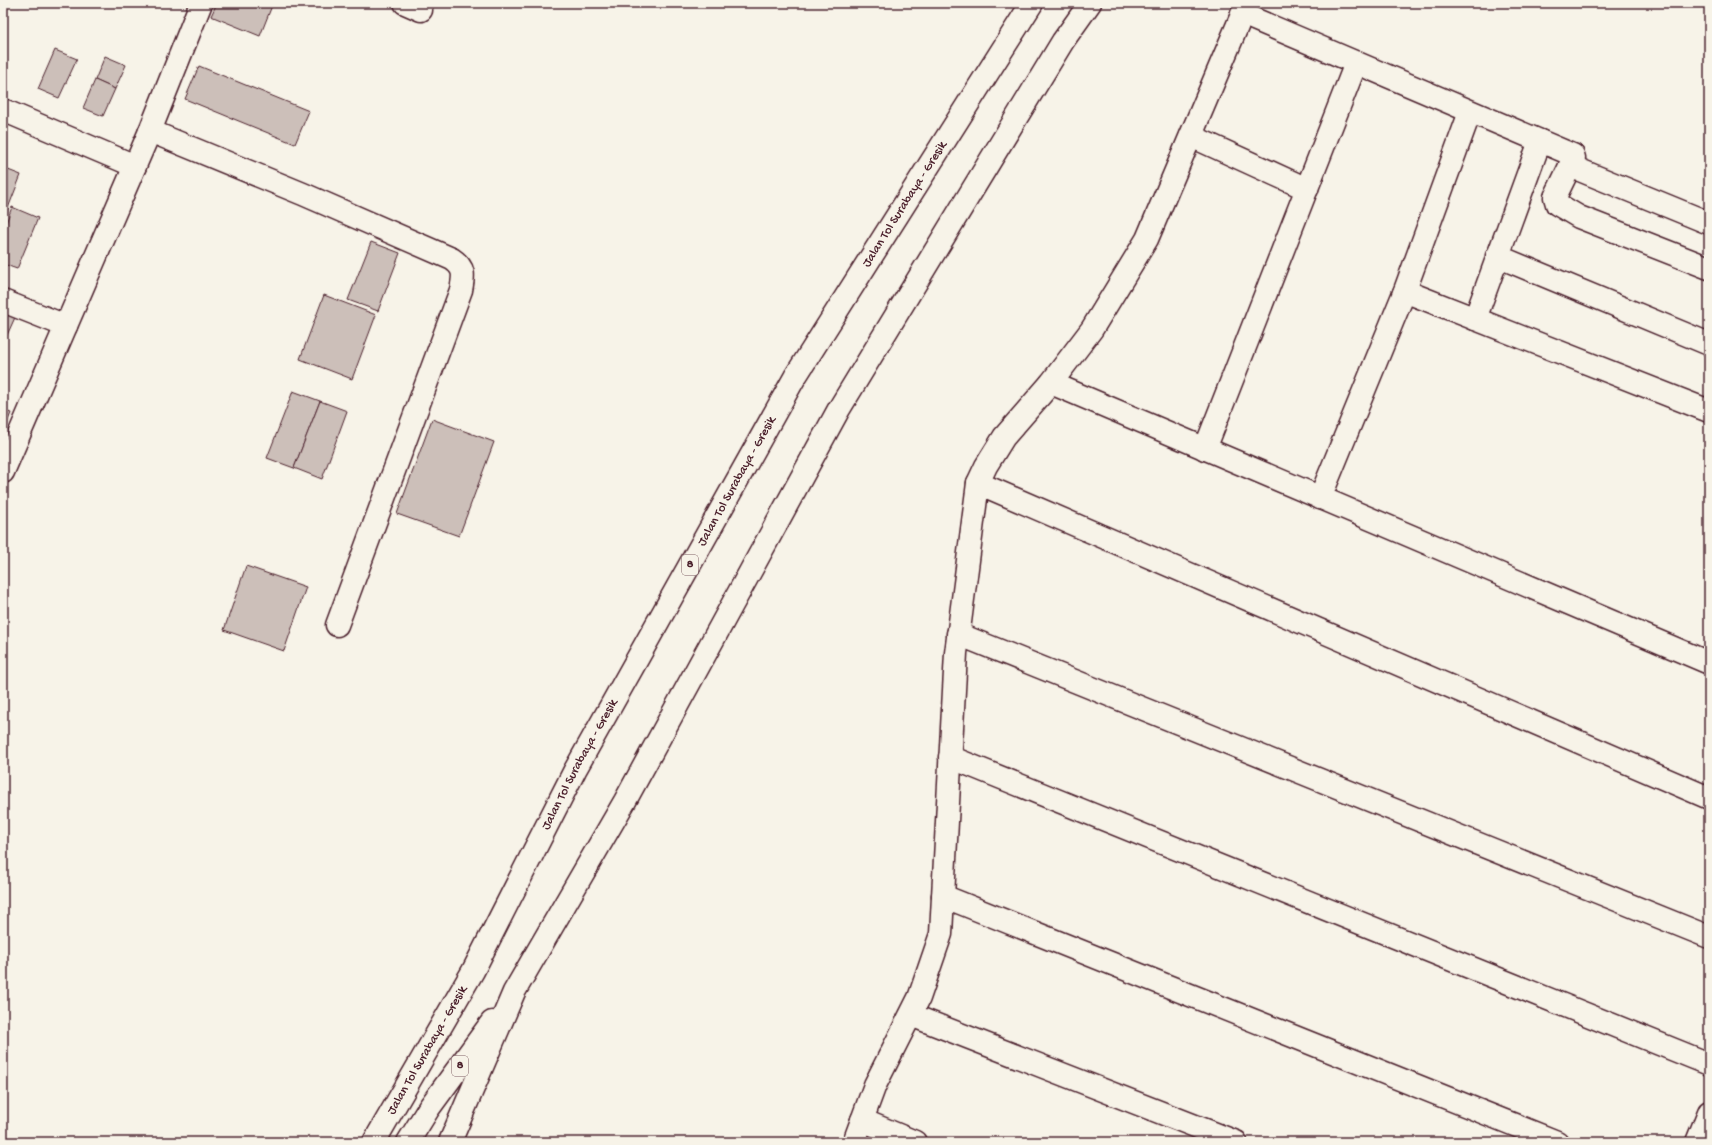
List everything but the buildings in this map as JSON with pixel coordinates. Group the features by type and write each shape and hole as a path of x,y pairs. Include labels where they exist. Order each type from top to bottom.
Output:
{"main road":[{"path":"3,472 150,131 201,3"},
{"name":"Jalan Tol Surabaya - Gresik","path":"374,1142 473,971 575,770 795,378 1032,3"},
{"name":"8","path":"408,1142 428,1108 514,992 625,801 838,409 1063,41 1090,3"},
{"path":"854,1142 875,1085 919,998 941,934 958,634 978,483 986,466 1004,436 1051,383 1092,329 1147,239 1244,9 1356,63 1573,155 1574,158 1555,197 1557,204 1579,216 1709,268"},
{"path":"1205,449 1356,63"},
{"path":"3,110 135,166"},
{"path":"1320,498 1404,293 1470,112"},
{"path":"150,131 303,194 452,259 462,268 463,279 461,290 337,626"},
{"path":"1190,136 1307,188"},
{"path":"1475,319 1540,141"},
{"path":"1570,166 1709,223"},
{"path":"1497,256 1709,344"},
{"path":"1404,293 1412,293 1709,411"},
{"path":"3,301 66,326"},
{"path":"1051,383 1709,663"},
{"path":"978,483 1709,798"},
{"path":"958,634 1709,937"},
{"path":"950,757 1709,1064"},
{"path":"943,896 1557,1142"},
{"name":"8","path":"450,1142 514,992"},
{"path":"911,1015 1236,1142"},
{"path":"1697,1142 1709,1112"},
{"path":"862,1120 915,1142"}]}
